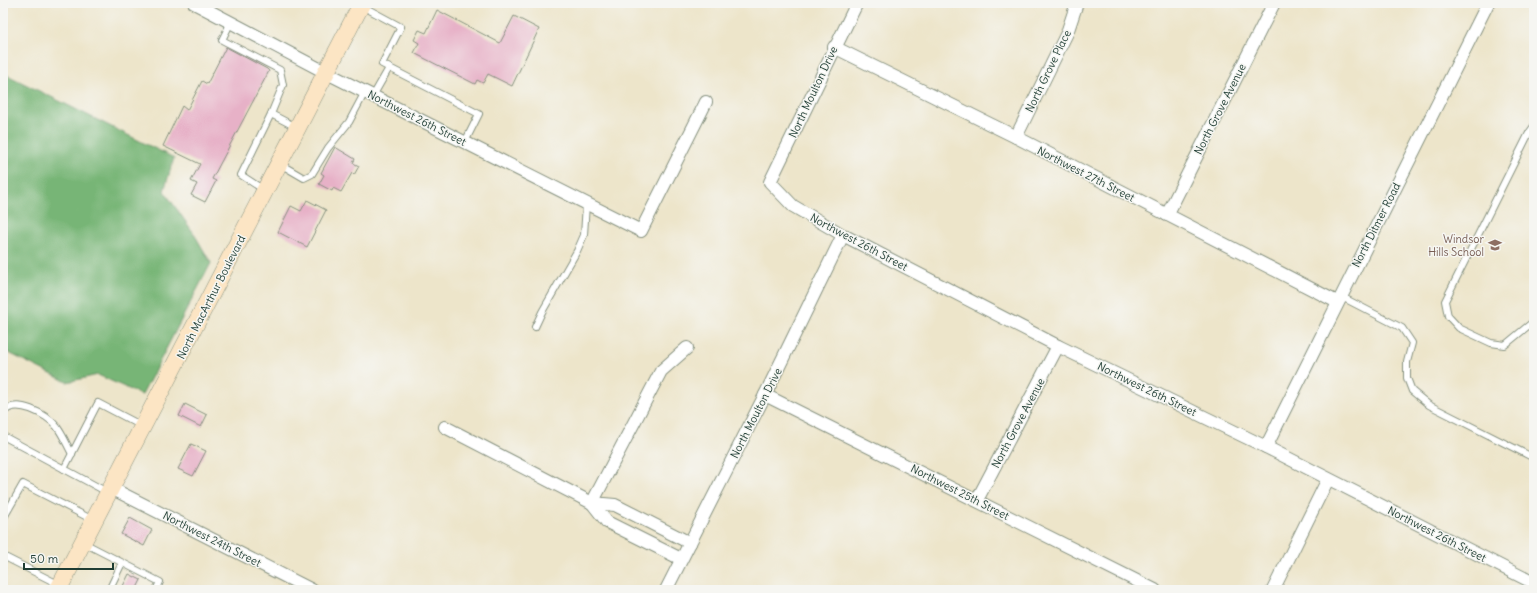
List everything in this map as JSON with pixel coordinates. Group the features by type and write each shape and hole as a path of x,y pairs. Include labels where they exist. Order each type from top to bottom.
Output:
{"main road":[{"name":"North MacArthur Boulevard","path":"59,588 362,4"}],"street":[{"name":"Northwest 26th Street","path":"194,3 327,73 640,231 706,102"},
{"name":"North Moulton Drive","path":"770,182 856,3"},
{"name":"North Grove Place","path":"1016,138 1067,33 1077,3"},
{"name":"North Grove Avenue","path":"1167,215 1274,3"},
{"name":"North Ditmer Road","path":"1266,447 1488,3"},
{"name":"Northwest 27th Street","path":"834,47 1167,215 1339,299"},
{"name":"Northwest 26th Street","path":"770,182 793,206 843,235 1058,346 1266,447 1534,583"},
{"name":"North Moulton Drive","path":"666,590 766,395 843,235"},
{"name":"North Grove Avenue","path":"977,500 1058,346"},
{"path":"592,503 661,371 687,348"},
{"name":"Northwest 25th Street","path":"766,395 1155,590"},
{"path":"445,427 592,503 615,505 690,543"},
{"path":"1273,590 1328,479"},
{"name":"Northwest 24th Street","path":"110,491 312,590"},
{"path":"592,503 607,522 681,559"},
{"path":"632,534 640,518"}],"lane":[{"path":"362,4 401,27 382,64 479,114 465,142"},
{"path":"231,22 222,40 280,70 284,84 241,176 266,191"},
{"path":"279,164 304,178 312,174 328,148 389,68"},
{"path":"271,114 298,128"},
{"path":"1534,126 1529,133 1445,301 1448,316 1459,328 1491,343 1505,345 1534,321"},
{"path":"535,328 542,312 577,251 584,235 586,204"},
{"path":"1339,299 1402,328 1412,343 1407,362 1406,378 1412,391 1429,405 1534,458"},
{"path":"64,469 98,403 144,426"},
{"path":"3,414 8,408 14,406 28,408 42,414 56,426 72,454"},
{"path":"3,436 64,469 110,491"},
{"path":"3,519 23,484 94,521"},
{"path":"83,542 160,582 156,590"},
{"path":"3,556 59,588"},
{"path":"109,590 122,563"}],"green space":[{"path":"3,73 174,158 164,191 193,232 211,263 142,395 98,375 67,382 3,350"}],"building":[{"path":"437,10 500,43 514,16 539,29 512,86 488,74 483,83 477,80 475,84 414,53 419,43 414,40 419,30 426,33"},
{"path":"226,47 269,71 212,179 216,181 205,202 191,195 197,184 191,181 200,164 163,146 182,106 187,110 202,81 207,84"},
{"path":"335,147 355,159 353,163 359,166 354,175 352,173 341,192 333,188 332,191 319,184 324,175 321,173"},
{"path":"307,200 326,210 307,247 278,232 291,206 301,211"},
{"path":"185,404 207,415 201,427 179,416"},
{"path":"191,444 206,451 193,476 178,469"},
{"path":"130,518 152,530 144,546 121,534"},
{"path":"129,574 141,580 136,590 121,590"}],"place":[{"name":"Windsor Hills School","path":"1495,245"}]}
